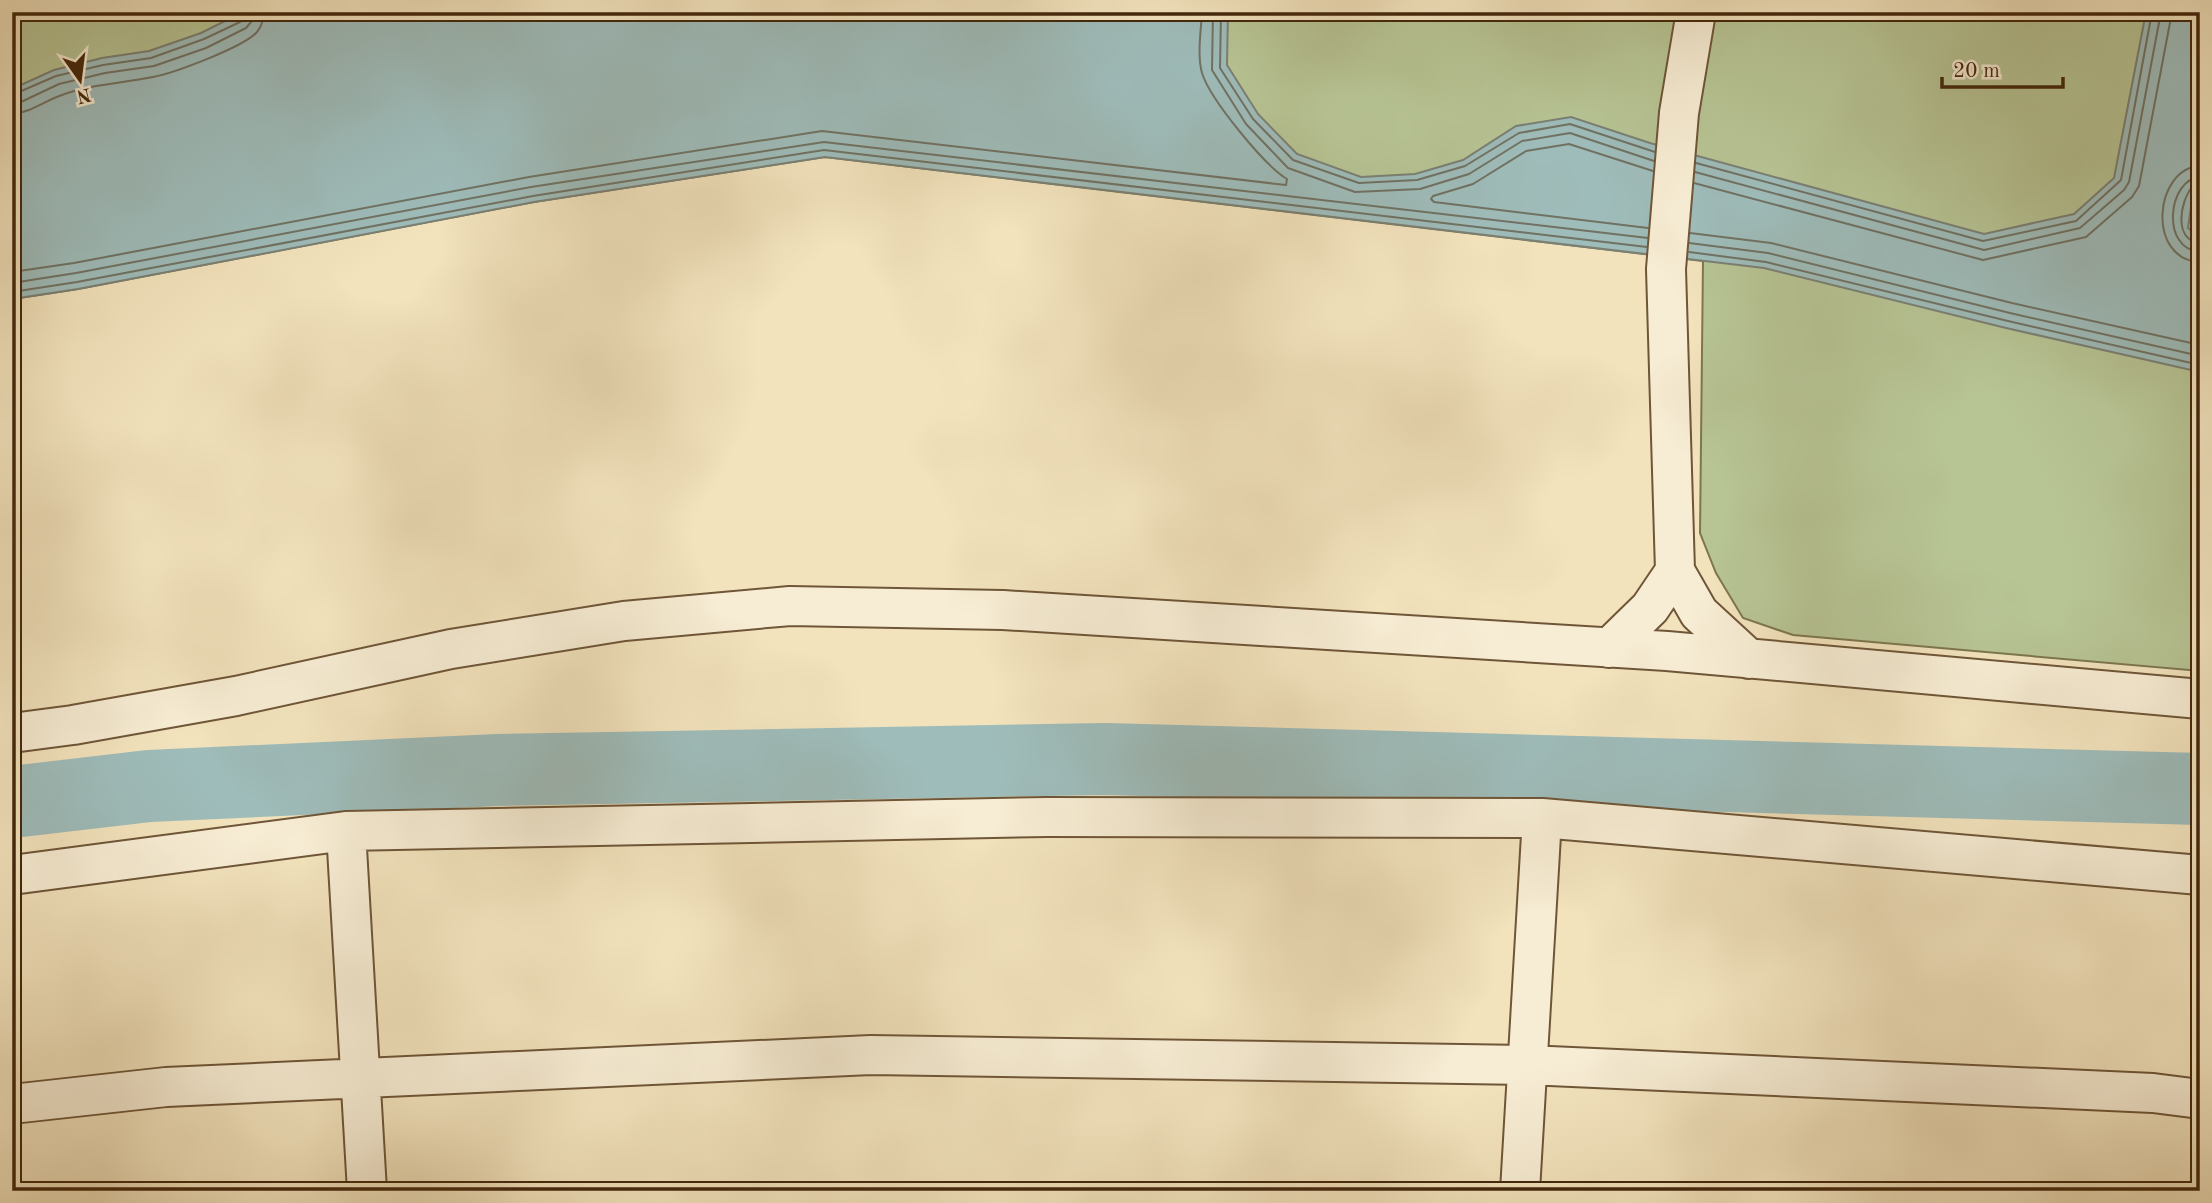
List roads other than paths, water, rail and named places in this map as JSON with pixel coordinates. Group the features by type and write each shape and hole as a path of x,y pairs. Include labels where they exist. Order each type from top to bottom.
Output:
{"street":[{"path":"1696,12 1679,113 1666,269 1675,571 1699,613 1749,659"},
{"path":"1609,648 1650,608 1675,571"},
{"path":"12,733 74,725 236,696 451,649 624,621 790,606 1003,610 1609,648 2200,699"},
{"path":"12,875 346,831 1047,817 1542,818 2200,875"},
{"path":"1520,1191 1542,818"},
{"path":"346,831 368,1191"},
{"path":"12,1104 166,1087 871,1055 1527,1065 2153,1093 2200,1099"}],"water":[{"path":"243,12 1228,12 1227,65 1258,114 1297,154 1361,177 1415,174 1463,160 1516,126 1571,117 1650,143 1984,234 2074,214 2114,178 2146,12 2200,12 2200,189 2192,200 2188,228 2200,238 2200,372 2006,328 1764,268 825,157 534,202 78,289 12,299 12,89 54,70 102,58 149,51 201,33"}],"waterway":[{"path":"12,802 149,786 498,770 1105,759 2200,789"}]}
